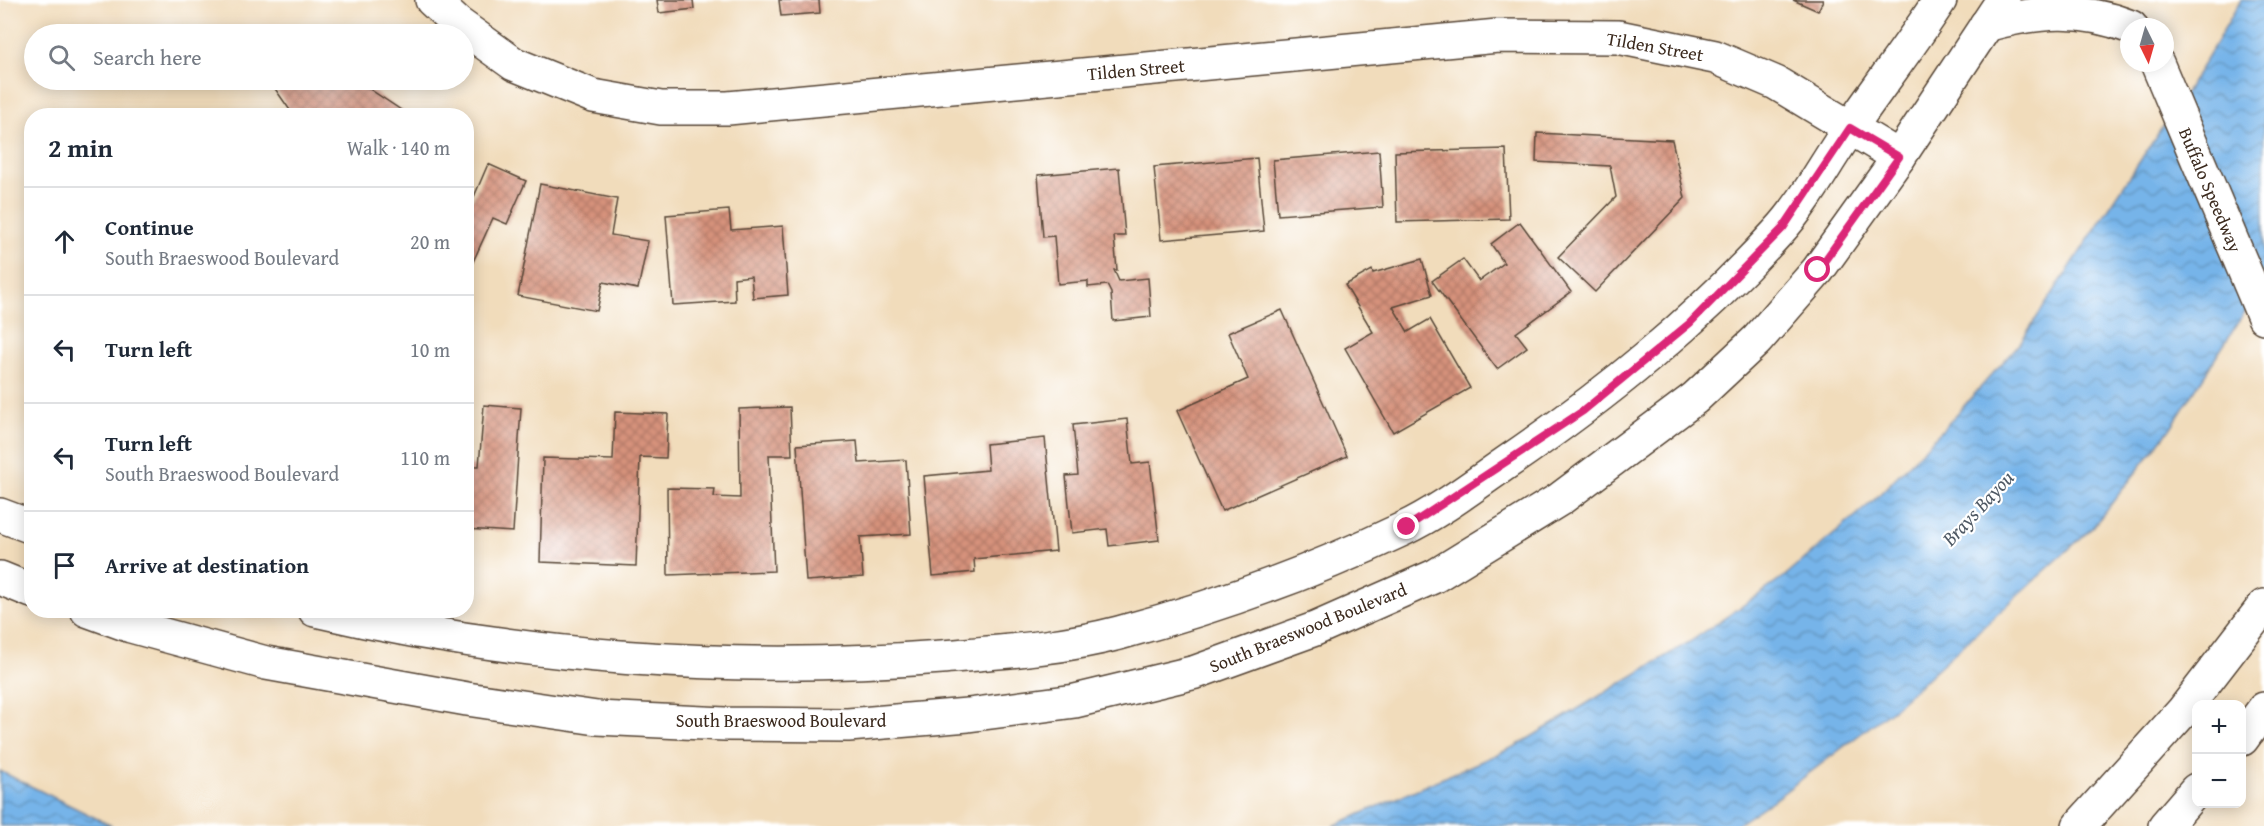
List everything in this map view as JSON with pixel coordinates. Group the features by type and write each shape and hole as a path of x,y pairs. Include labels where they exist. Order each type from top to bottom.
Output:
{"main road":[{"name":"Tilden Street","path":"432,0 458,24"},
{"path":"349,618 396,629 545,650 704,663 862,663 1011,651 1116,633 1232,597 1407,527 1583,411 1690,323 1783,228 1940,0"},
{"path":"2131,0 2138,18"},
{"path":"1995,12 2075,13 2120,23"},
{"name":"South Braeswood Boulevard","path":"109,618 266,663 466,699 597,718 725,724 848,725 968,715 1075,701 1196,672 1315,629 1435,576 1560,499 1695,398 1757,340 1818,270 1899,157 1995,12"},
{"name":"Tilden Street","path":"474,35 514,64 593,96 661,108 728,108 1498,36 1618,37 1715,57 1776,83 1899,157"},
{"name":"Buffalo Speedway","path":"2161,72 2264,317"},
{"path":"0,515 24,524"},
{"path":"0,578 24,588"},
{"path":"2079,826 2183,711 2264,606"},
{"path":"2250,734 2264,709"},
{"path":"2164,826 2192,794"}],"water":[{"name":"Brays Bayou","path":"2241,0 2264,0 2264,282 2170,429 2093,527 1893,709 1778,797 1735,826 1333,826 1516,746 1691,641 1780,580 1872,502 1946,426 2020,343 2200,70"},
{"path":"0,771 112,826 0,826"}],"building":[{"path":"657,0 693,0 694,9 659,13"},
{"path":"779,0 819,0 820,13 781,16"},
{"path":"1793,0 1823,0 1818,11"},
{"path":"276,90 371,90 398,108 288,108"},
{"path":"1537,133 1672,140 1685,198 1595,292 1558,257 1616,197 1610,166 1536,162"},
{"path":"1506,149 1509,219 1397,222 1395,152"},
{"path":"1379,151 1383,207 1278,215 1273,160"},
{"path":"1257,158 1264,231 1161,240 1154,167"},
{"path":"488,164 526,181 507,224 493,218 474,260 474,197"},
{"path":"1119,168 1125,236 1114,236 1117,270 1114,270 1119,281 1148,278 1151,317 1113,321 1111,293 1107,285 1088,287 1088,281 1058,284 1054,236 1043,237 1038,175"},
{"path":"540,184 617,199 611,235 648,241 638,289 603,282 597,311 518,296"},
{"path":"729,210 731,230 783,226 788,295 753,298 751,276 734,278 735,301 673,305 666,215"},
{"path":"1520,222 1571,292 1516,333 1527,347 1497,369 1432,281 1463,259 1479,281 1504,263 1491,244"},
{"path":"1422,259 1432,295 1393,307 1408,332 1430,319 1470,388 1393,432 1345,348 1373,332 1345,285 1372,270 1373,273"},
{"path":"1282,310 1347,456 1222,511 1177,411 1248,379 1228,333"},
{"path":"484,405 521,408 513,532 474,530 474,466 479,466"},
{"path":"790,407 792,455 769,455 774,571 668,575 667,488 715,489 714,497 740,498 739,409"},
{"path":"615,412 668,414 666,458 640,457 636,566 540,562 543,458 613,460"},
{"path":"1127,419 1132,464 1150,462 1159,540 1109,546 1107,529 1072,533 1066,476 1078,475 1073,425"},
{"path":"1045,438 1056,551 974,559 975,572 933,576 924,476 988,470 986,444"},
{"path":"857,441 859,463 906,460 911,534 860,537 863,577 806,581 797,445"}],"route":[{"path":"1407,527 1583,411 1690,323 1783,228 1850,128 1899,157 1818,270"}]}
